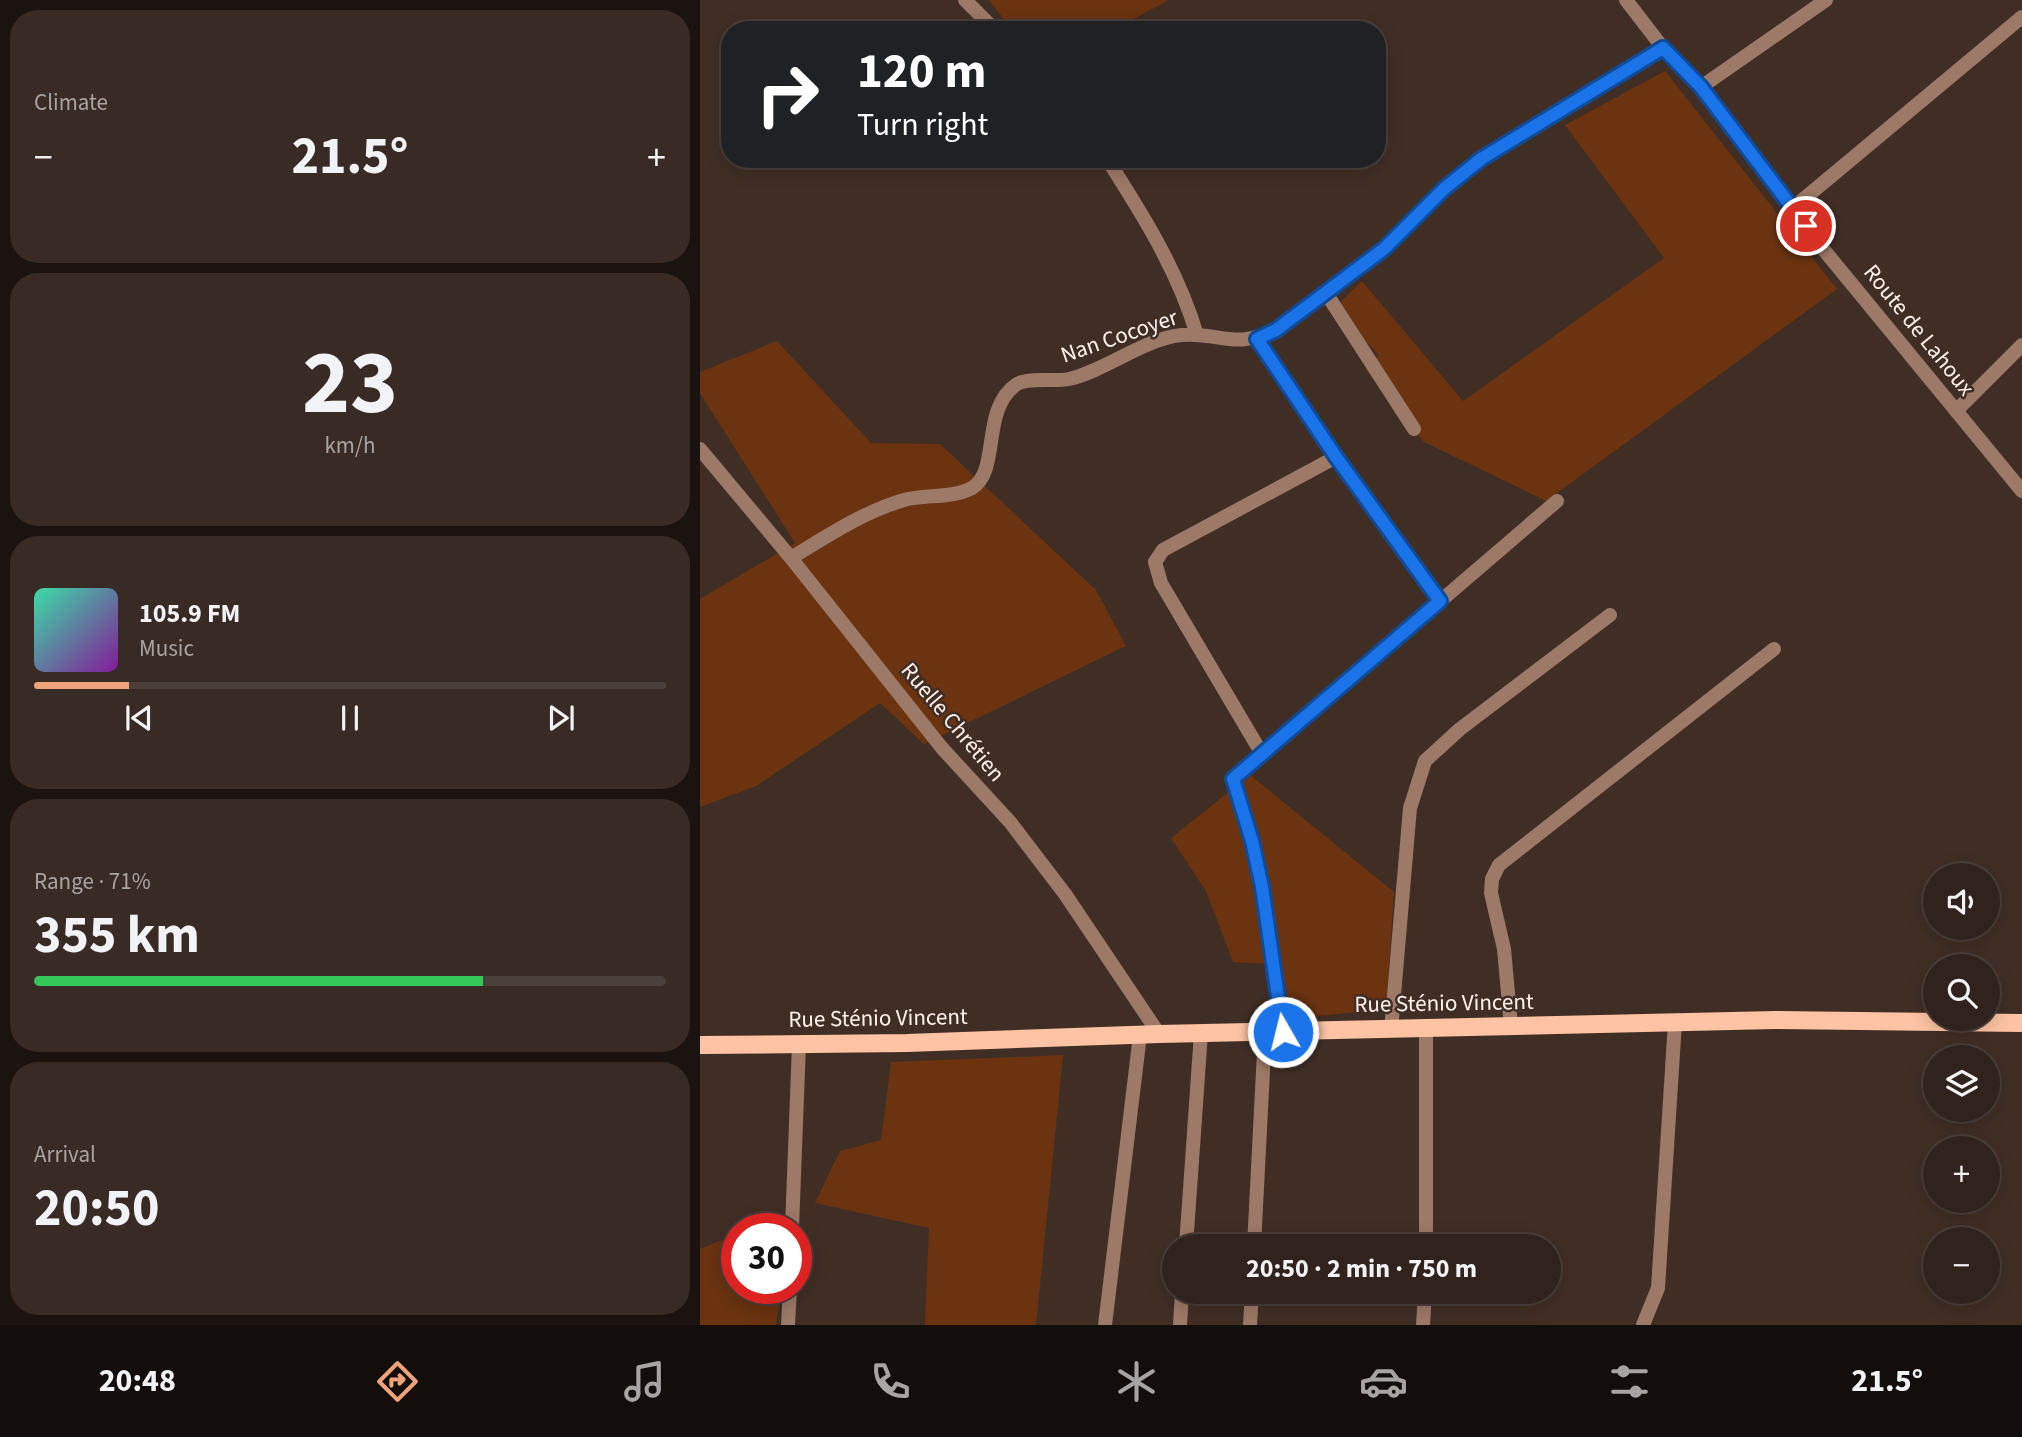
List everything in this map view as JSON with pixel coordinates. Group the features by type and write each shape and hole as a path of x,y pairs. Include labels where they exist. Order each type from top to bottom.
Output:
{"main road":[{"name":"Rue Sténio Vincent","path":"700,1045 1775,1020 2022,1023"}],"street":[{"path":"965,0 986,21"},
{"name":"Route de Lahoux","path":"1626,0 1663,48 1701,87 1793,208 2022,491"},
{"path":"1701,87 1826,0"},
{"path":"1793,208 2022,17"},
{"name":"Nan Cocoyer","path":"791,558 846,524 906,499 932,499 971,488 979,481 988,458 992,421 1001,400 1018,383 1073,378 1180,335 1197,335 1217,340 1257,339 1276,330 1385,248 1445,188 1481,159 1663,48"},
{"path":"1113,168 1141,212 1174,273 1187,302 1197,335"},
{"path":"1326,293 1414,429"},
{"path":"1257,339 1336,457 1440,601"},
{"path":"1956,411 2022,345"},
{"name":"Ruelle Chrétien","path":"700,449 791,558 942,748 1010,822 1050,873 1159,1034"},
{"path":"1262,754 1161,583 1155,562 1163,550 1336,457"},
{"path":"1255,1234 1274,1032 1259,876 1252,841 1233,779 1557,501"},
{"path":"1391,1030 1410,808 1425,761 1460,729 1610,615"},
{"path":"1511,1026 1504,949 1491,893 1492,879 1499,864 1774,649"},
{"path":"1643,1325 1658,1288 1675,1022"},
{"path":"1426,1029 1426,1234"},
{"path":"1186,1234 1201,1033"},
{"path":"1105,1325 1140,1035"},
{"path":"793,1213 799,1044"},
{"path":"788,1325 789,1304"},
{"path":"1180,1325 1181,1304"},
{"path":"1250,1325 1251,1304"},
{"path":"1423,1325 1424,1304"}],"shaded area":[{"path":"989,0 1169,0 1130,21 1005,21"},
{"path":"1665,71 1837,289 1546,501 1424,442 1365,369 1379,355 1334,308 1362,281 1463,401 1664,258 1565,125"},
{"path":"777,341 871,443 940,444 1096,590 1126,646 924,744 880,703 756,786 700,807 700,599 795,543 700,393 700,372"},
{"path":"1250,775 1394,892 1386,1009 1279,1020 1272,964 1233,962 1206,891 1171,838"},
{"path":"1063,1055 1036,1325 925,1325 929,1228 815,1203 840,1151 881,1140 891,1062"},
{"path":"721,1240 721,1304 779,1304 776,1325 700,1325 700,1249"}],"route":[{"path":"1283,1032 1262,887 1252,841 1233,779 1440,601 1336,457 1296,393 1257,339 1276,330 1385,248 1445,188 1481,159 1598,85 1663,48 1701,87 1806,226"}]}
